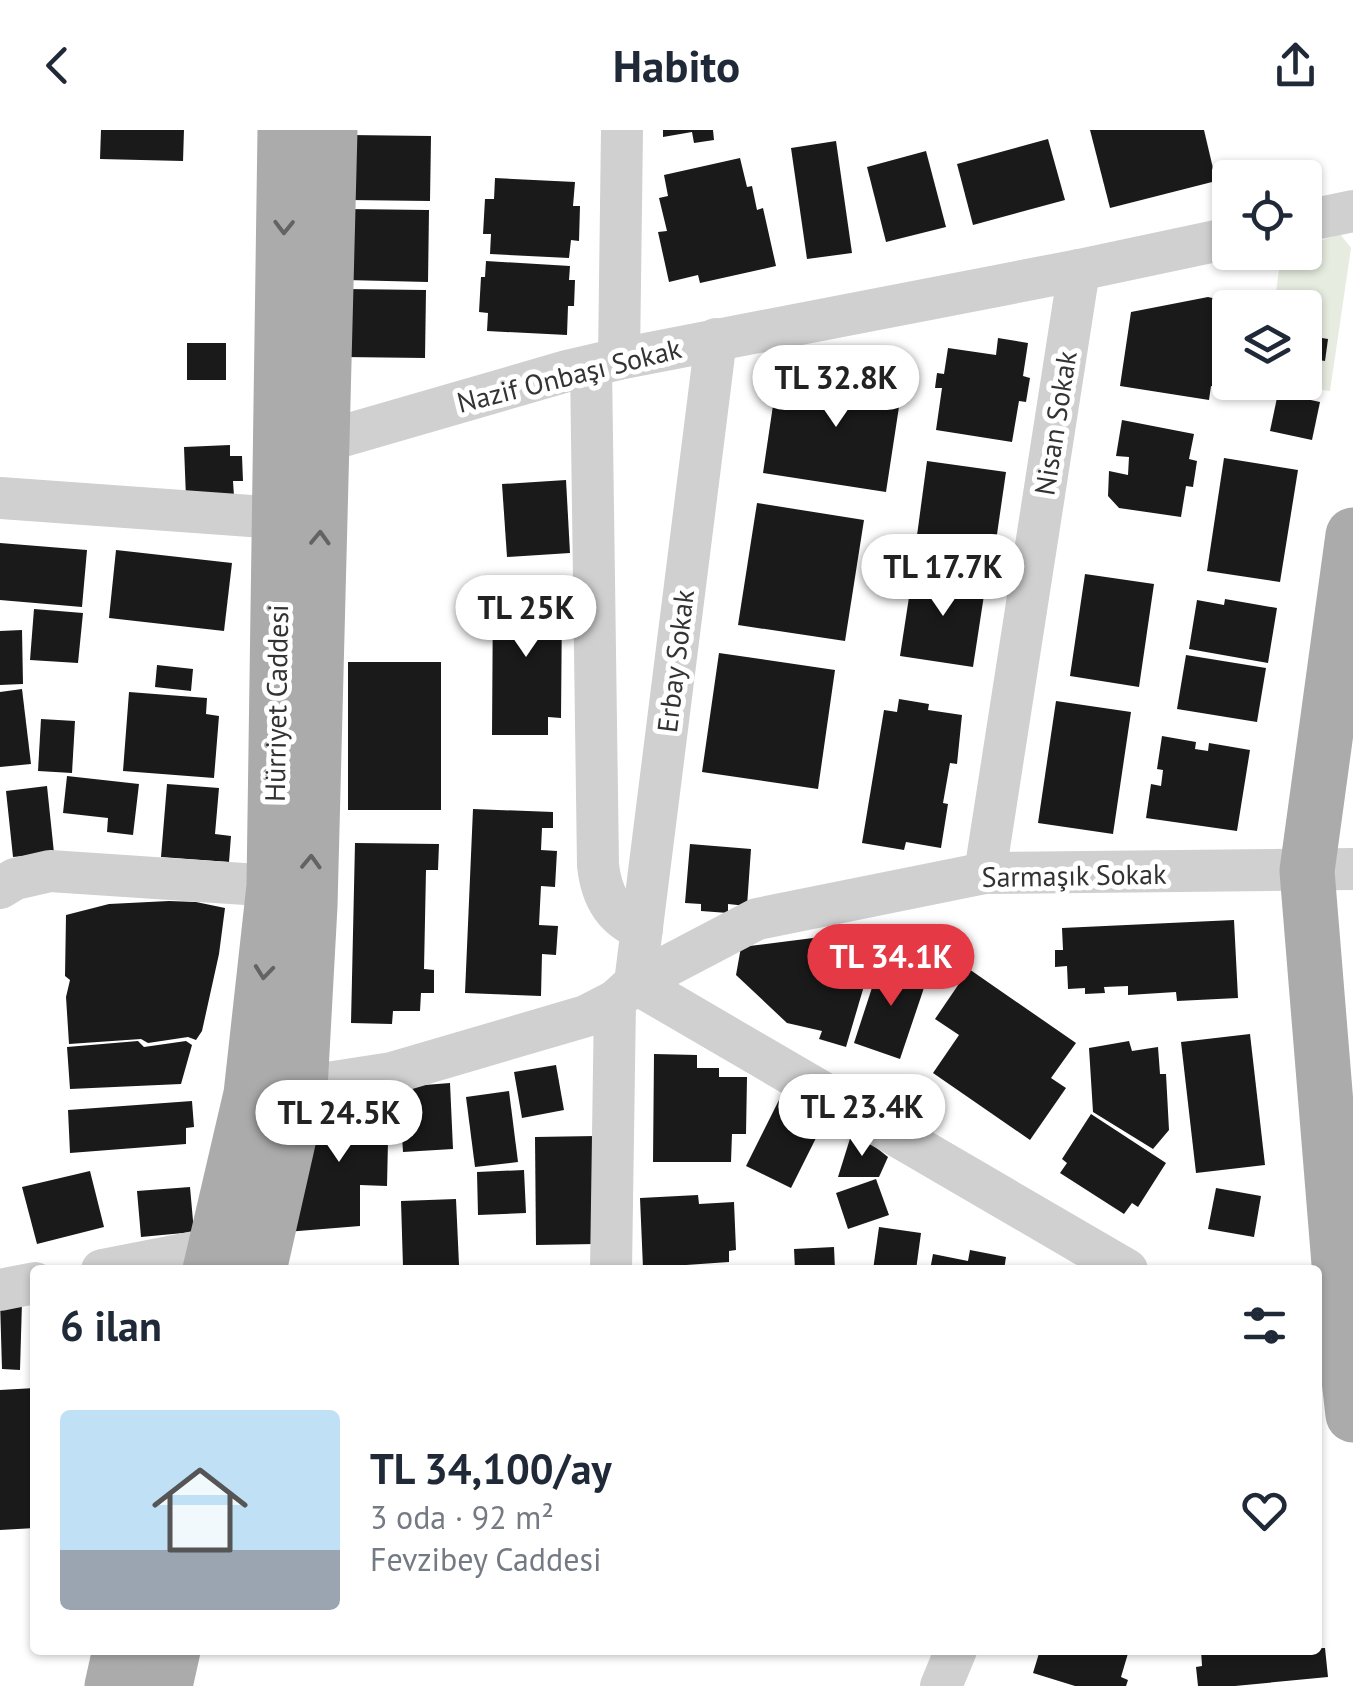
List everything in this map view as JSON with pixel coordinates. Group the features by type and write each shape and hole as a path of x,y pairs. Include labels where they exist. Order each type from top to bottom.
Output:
{"main road":[{"name":"Hürriyet Caddesi","path":"276,1092 274,886 286,130"},
{"name":"Hürriyet Caddesi","path":"228,1263 276,1092 310,886 330,130"},
{"path":"1353,535 1330,870 1339,1359 1353,1415"},
{"path":"112,1686 119,1655"},
{"path":"165,1686 172,1655"}],"street":[{"path":"622,130 605,362 598,864 611,907 642,930"},
{"path":"1322,218 1353,211"},
{"name":"Nazif Onbaşı Sokak","path":"322,442 605,362 1212,242"},
{"name":"Nisan Sokak","path":"985,874 1079,270"},
{"name":"Erbay Sokak","path":"611,1265 625,992 642,930 716,339"},
{"path":"0,498 278,518"},
{"name":"Sarmaşık Sokak","path":"276,1092 392,1074 586,1016 757,919 985,874 1330,870"},
{"path":"0,888 14,879 50,871 274,886"},
{"path":"625,992 1110,1265"},
{"path":"192,1265 228,1263"},
{"path":"0,1290 30,1284"},
{"path":"941,1686 954,1655"}],"shaded area":[{"path":"1340,234 1351,248 1330,391 1322,390 1322,290 1276,290 1279,270 1322,270 1322,240"}],"building":[{"path":"101,130 184,130 183,161 100,159"},
{"path":"663,130 713,130 714,140 694,143 692,132 663,137"},
{"path":"1090,130 1204,130 1212,182 1110,208"},
{"path":"350,135 431,136 430,201 349,200"},
{"path":"1048,139 1065,200 973,225 957,164"},
{"path":"836,141 852,253 807,259 791,148"},
{"path":"926,151 946,227 886,242 867,167"},
{"path":"740,158 757,210 763,208 776,266 700,283 698,275 669,282 658,232 667,231 659,198 668,196 664,175"},
{"path":"495,178 575,182 573,206 580,206 579,241 571,240 569,258 490,254 491,234 483,234 485,199 494,199"},
{"path":"347,209 429,210 428,282 346,280"},
{"path":"486,261 570,266 569,280 575,280 574,306 568,306 567,335 487,331 488,313 479,312"},
{"path":"345,289 426,290 425,358 344,357"},
{"path":"1212,298 1209,400 1120,386 1131,312"},
{"path":"998,338 1028,343 1023,376 1030,378 1026,402 1019,401 1012,442 936,430 942,388 935,388 937,373 944,374 948,348 996,355"},
{"path":"1322,338 1328,339 1325,361 1322,360"},
{"path":"187,343 226,343 226,380 187,380"},
{"path":"852,367 904,374 886,492 763,473 776,385 814,390 817,373 851,378"},
{"path":"1277,400 1320,402 1312,440 1270,431"},
{"path":"1122,420 1194,434 1189,459 1197,461 1193,487 1186,486 1181,517 1119,508 1108,496 1109,471 1128,475 1129,457 1116,456"},
{"path":"230,445 230,456 242,456 243,481 233,481 234,496 186,498 184,447"},
{"path":"1224,458 1298,470 1280,582 1207,571"},
{"path":"927,461 1006,472 994,555 916,543"},
{"path":"566,480 570,553 507,557 502,484"},
{"path":"757,503 864,520 845,641 738,625"},
{"path":"0,543 87,550 82,607 0,600"},
{"path":"116,550 232,563 224,631 109,618"},
{"path":"913,571 986,582 973,667 900,656"},
{"path":"1085,574 1154,584 1139,687 1070,676"},
{"path":"493,586 553,586 552,602 562,602 561,718 548,717 548,735 492,735"},
{"path":"1225,599 1277,608 1268,663 1189,649 1197,600 1224,605"},
{"path":"34,609 83,613 78,663 30,660"},
{"path":"22,630 23,684 0,685 0,631"},
{"path":"719,653 835,670 818,789 702,772"},
{"path":"1186,655 1266,668 1257,722 1177,709"},
{"path":"348,662 441,662 441,810 348,810"},
{"path":"157,665 193,669 191,691 155,687"},
{"path":"22,689 31,764 0,767 0,692"},
{"path":"129,692 207,698 206,714 219,716 214,778 123,771"},
{"path":"899,699 929,704 928,710 962,715 957,764 950,763 943,803 948,804 941,848 906,842 904,850 862,843 884,710 897,712"},
{"path":"1056,701 1131,712 1113,834 1038,823"},
{"path":"41,719 75,721 72,773 38,771"},
{"path":"1162,736 1196,742 1195,749 1208,751 1209,743 1250,750 1237,831 1146,818 1151,784 1161,786 1163,770 1157,769"},
{"path":"67,776 139,784 133,835 107,832 108,818 63,813"},
{"path":"167,784 219,788 215,834 231,836 229,862 161,857"},
{"path":"47,786 54,853 13,857 6,791"},
{"path":"473,809 553,812 553,828 542,828 541,850 557,851 555,887 541,886 539,925 558,926 556,955 542,954 541,996 465,993"},
{"path":"355,843 439,844 438,870 426,870 424,969 434,970 434,993 421,993 420,1011 393,1011 392,1024 351,1023"},
{"path":"690,844 751,849 747,906 728,904 728,913 701,911 701,904 685,903"},
{"path":"169,901 225,908 219,954 202,1031 196,1040 188,1037 148,1043 141,1039 69,1044 66,915 109,904"},
{"path":"1234,920 1238,998 1177,1001 1176,992 1128,995 1128,986 1104,987 1105,993 1085,994 1085,988 1068,989 1067,966 1055,967 1055,950 1063,950 1062,928"},
{"path":"854,936 877,942 846,1047 819,1039 822,1031 787,1023 736,975 741,947 821,937 853,944"},
{"path":"881,960 928,976 900,1059 854,1043"},
{"path":"969,969 1076,1043 1051,1078 1066,1088 1030,1140 933,1073 959,1035 935,1019"},
{"path":"1250,1034 1265,1165 1196,1173 1181,1042"},
{"path":"138,1041 144,1047 186,1041 192,1045 181,1084 70,1089 67,1047"},
{"path":"1129,1041 1132,1051 1158,1047 1160,1074 1166,1074 1169,1130 1153,1149 1093,1112 1089,1048"},
{"path":"654,1054 697,1055 697,1068 719,1068 719,1077 747,1077 746,1134 732,1134 731,1162 653,1162"},
{"path":"556,1065 564,1110 522,1118 514,1072"},
{"path":"450,1083 453,1149 403,1152 399,1087"},
{"path":"509,1091 518,1162 475,1167 466,1097"},
{"path":"389,1096 387,1186 360,1185 360,1226 286,1232 303,1116"},
{"path":"781,1096 826,1118 791,1188 746,1166"},
{"path":"192,1101 194,1127 186,1128 186,1144 70,1153 68,1110"},
{"path":"1091,1114 1166,1163 1138,1207 1132,1203 1124,1214 1060,1173 1067,1163 1062,1159"},
{"path":"853,1129 888,1157 879,1177 838,1177"},
{"path":"596,1136 596,1244 536,1245 535,1137"},
{"path":"524,1170 526,1213 478,1215 477,1172"},
{"path":"90,1171 104,1227 37,1244 22,1187"},
{"path":"876,1179 889,1215 848,1229 836,1193"},
{"path":"190,1187 194,1232 141,1237 137,1191"},
{"path":"1216,1188 1261,1196 1254,1237 1208,1229"},
{"path":"698,1195 699,1204 734,1202 736,1250 729,1251 729,1262 643,1265 640,1198"},
{"path":"456,1199 459,1265 403,1265 401,1201"},
{"path":"879,1227 921,1233 917,1265 874,1265"},
{"path":"834,1247 835,1265 795,1265 794,1249"},
{"path":"970,1250 1006,1257 1005,1265 931,1265 933,1254 968,1261"},
{"path":"0,1301 22,1302 20,1370 2,1369"},
{"path":"30,1388 30,1528 0,1530 0,1390"},
{"path":"1322,1648 1328,1677 1198,1686 1196,1667 1202,1666 1201,1655 1322,1655"},
{"path":"1038,1655 1128,1655 1121,1677 1128,1680 1126,1686 1075,1686 1033,1673"}]}
